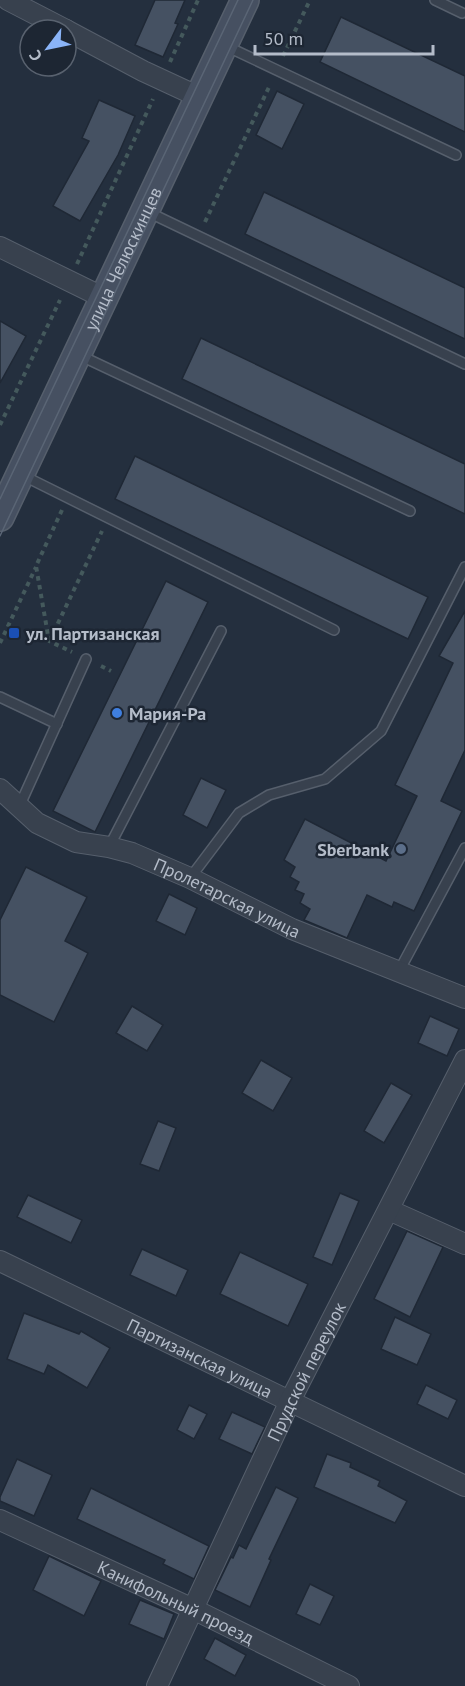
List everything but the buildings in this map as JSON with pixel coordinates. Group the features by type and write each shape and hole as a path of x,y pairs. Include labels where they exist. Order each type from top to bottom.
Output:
{"main road":[{"name":"улица Челюскинцев","path":"0,518 246,0"}],"street":[{"path":"8,0 43,18"},
{"path":"78,36 199,97"},
{"path":"0,247 104,298"},
{"name":"Пролетарская улица","path":"0,789 37,823 76,842 132,852 292,929 465,998"},
{"name":"Прудской переулок","path":"157,1686 290,1401 465,1060"},
{"path":"388,1210 465,1244"},
{"name":"Партизанская улица","path":"0,1261 465,1486"},
{"name":"Канифольный проезд","path":"0,1520 193,1609 349,1686"}],"lane":[{"path":"435,0 462,13"},
{"path":"224,45 456,155"},
{"path":"146,210 465,364"},
{"path":"78,354 410,512"},
{"path":"21,474 334,630"},
{"path":"190,878 239,813 269,795 325,779 381,732 465,567"},
{"path":"109,847 221,631"},
{"path":"19,807 86,659"},
{"path":"0,697 57,724"},
{"path":"399,971 465,848"}],"path":[{"path":"0,425 198,0"},
{"path":"199,236 310,0"},
{"path":"0,643 68,498"},
{"path":"49,641 108,518"},
{"path":"36,567 49,641"},
{"path":"49,641 111,670"}],"tram line":[{"path":"0,499 238,0"},
{"path":"0,536 253,0"}],"place":[{"name":"ул. Партизанская","path":"14,633"},
{"name":"Мария-Ра","path":"117,713"},
{"name":"Sberbank","path":"401,849"}]}
